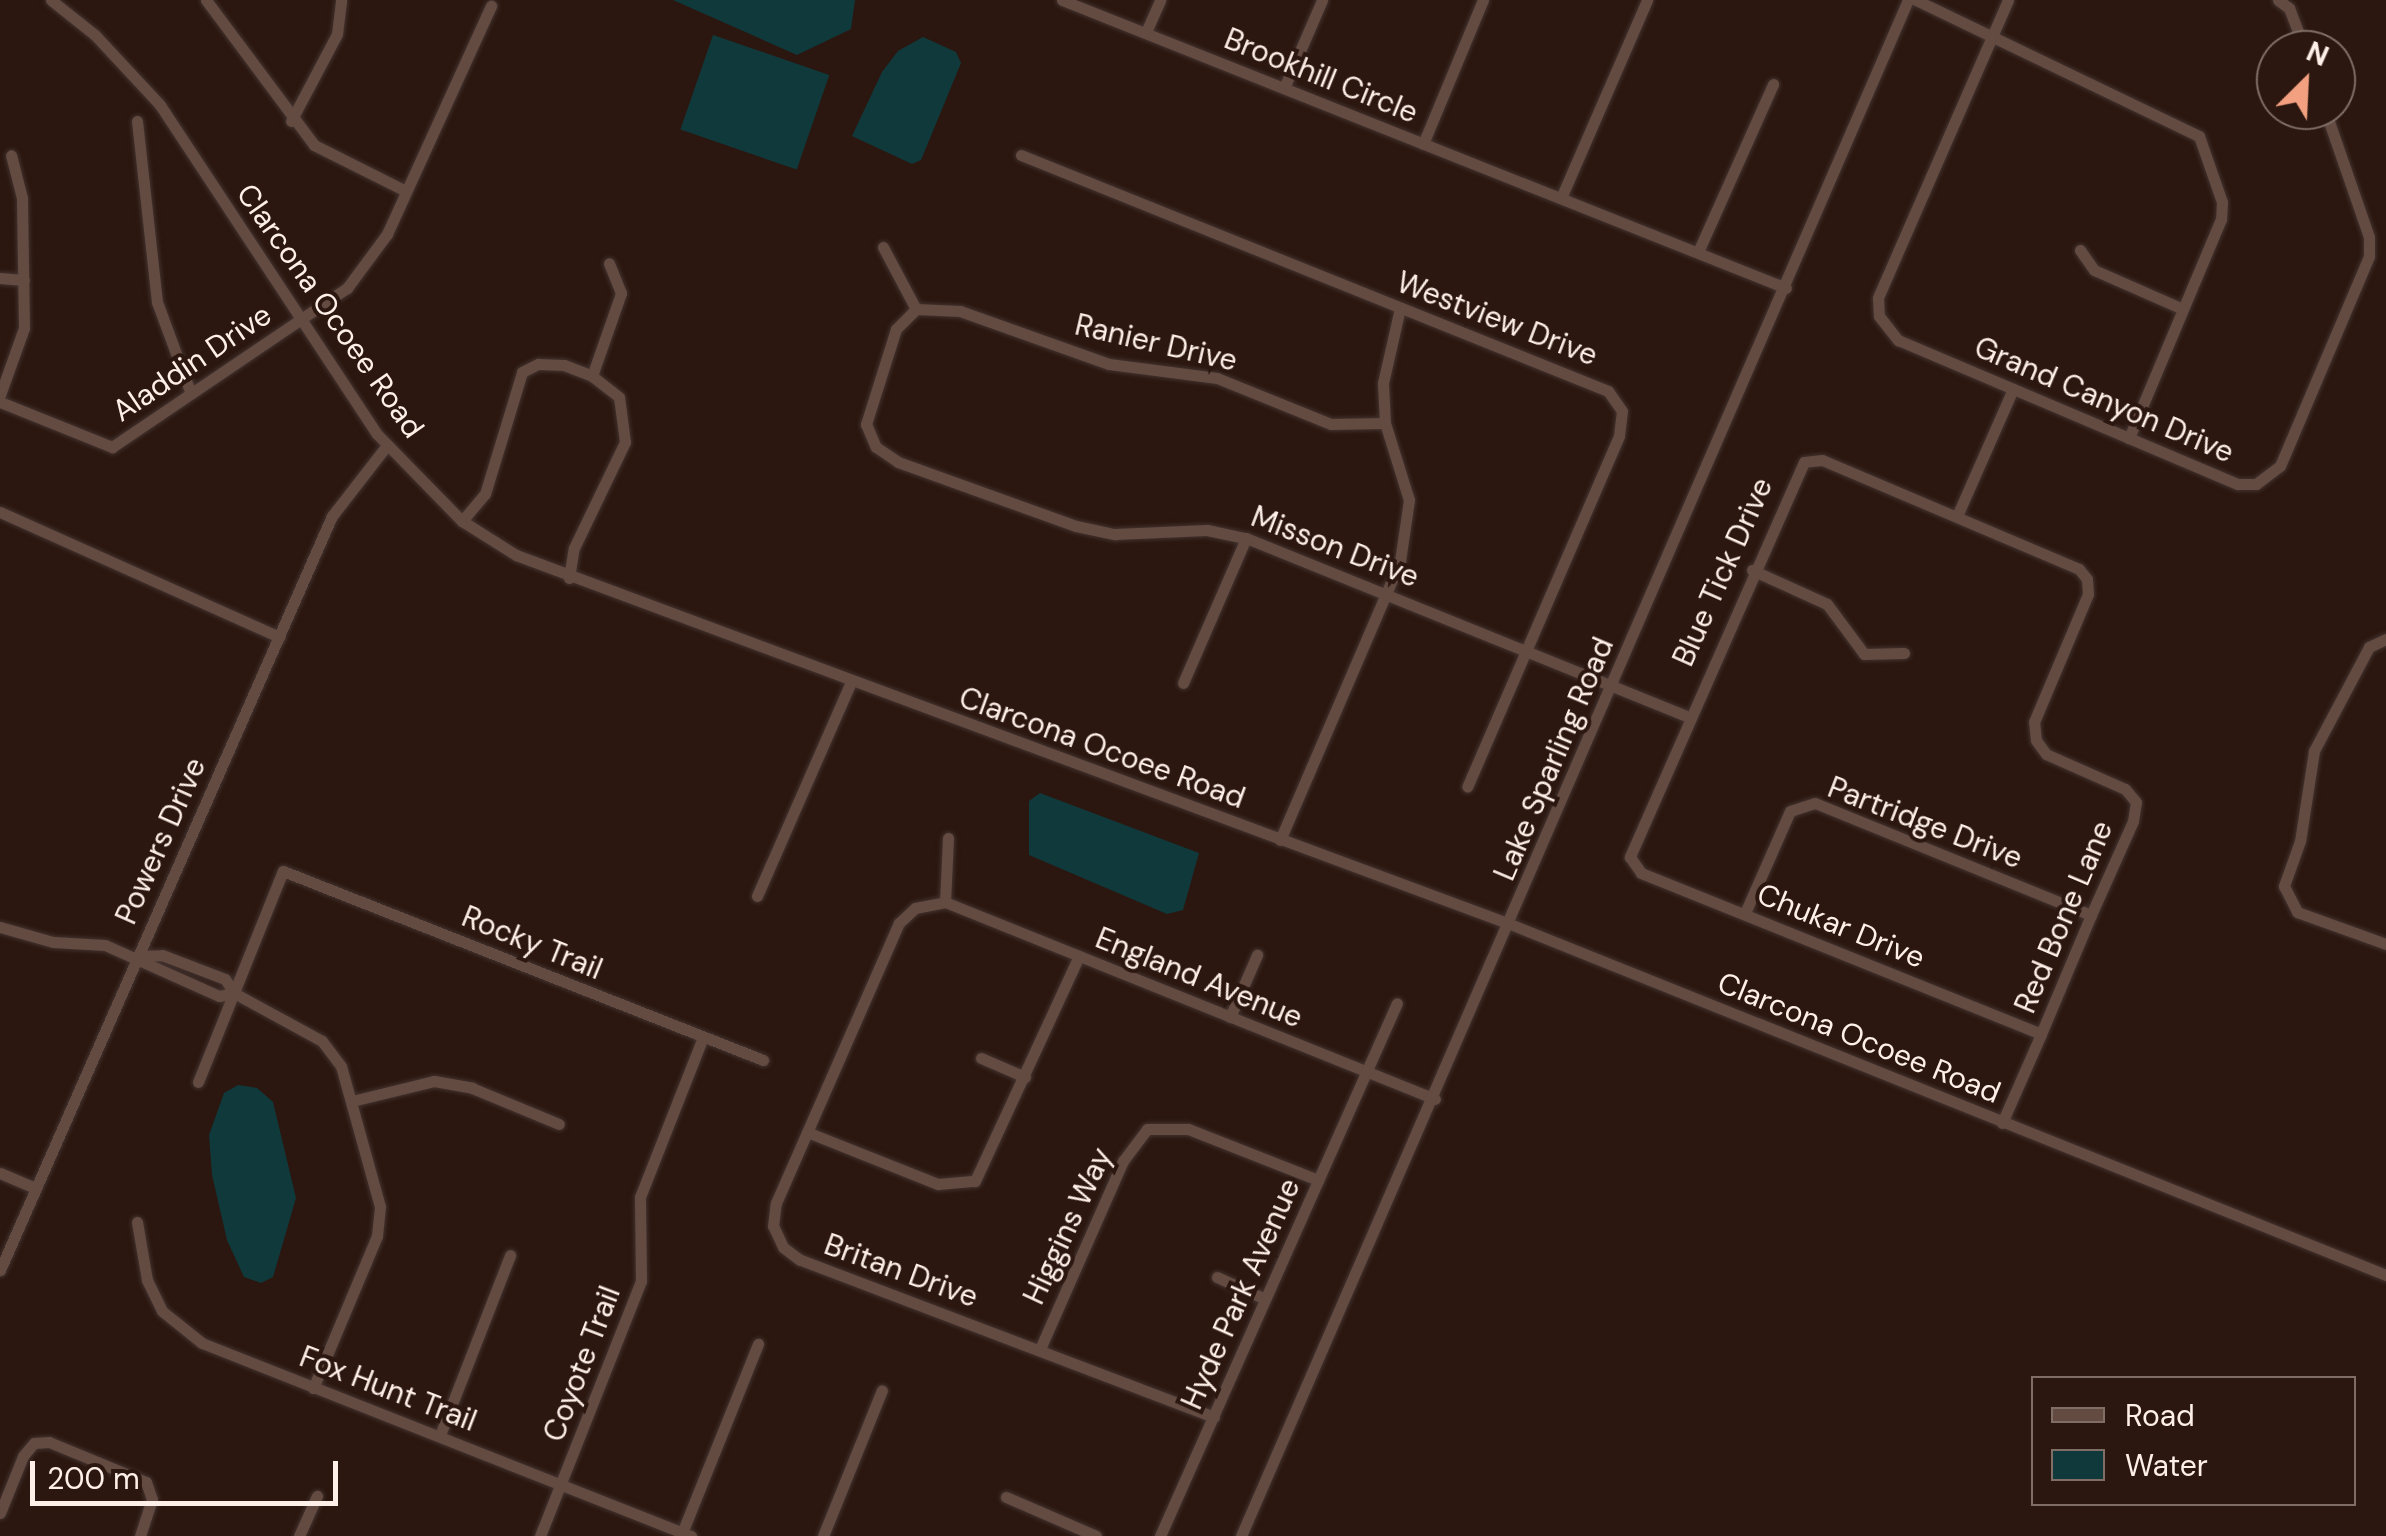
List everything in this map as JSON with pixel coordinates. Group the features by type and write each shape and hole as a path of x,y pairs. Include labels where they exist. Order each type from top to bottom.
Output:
{"street":[{"name":"Clarcona Ocoee Road","path":"50,0 95,36 160,105 387,445 462,521 570,578 1510,924 2386,1275"},
{"path":"206,0 291,121 336,161 406,191"},
{"path":"291,121 338,34 341,0"},
{"name":"Brookhill Circle","path":"1062,0 1786,288"},
{"path":"1146,32 1160,0"},
{"path":"1284,88 1322,0"},
{"path":"1423,144 1483,0"},
{"path":"1562,198 1647,0"},
{"name":"Lake Sparling Road","path":"1241,1536 1435,1099 1908,0"},
{"path":"1916,0 2199,136 2222,202 2222,220 2129,438"},
{"name":"Grand Canyon Drive","path":"2008,0 1878,298 1879,316 1898,340 2238,484 2256,484 2280,466 2369,256 2369,237 2332,130"},
{"path":"2278,0 2289,8 2297,30"},
{"name":"Aladdin Drive","path":"0,398 112,448 190,391 301,320 368,265 491,6"},
{"path":"1698,252 1773,84"},
{"path":"137,121 157,302 190,391"},
{"name":"Westview Drive","path":"1021,154 1608,390 1622,411 1619,436 1467,787"},
{"path":"0,398 24,328 22,198 11,155"},
{"path":"882,247 916,308"},
{"path":"2080,250 2094,270 2184,308"},
{"path":"592,376 621,293 609,263"},
{"path":"0,278 24,280"},
{"name":"Ranier Drive","path":"916,308 960,311 1109,364 1217,378 1331,424 1385,423"},
{"name":"Misson Drive","path":"916,308 896,329 869,398 866,424 876,447 898,462 1076,526 1115,534 1208,530 1246,538 1686,716"},
{"path":"1280,840 1388,593 1409,500 1385,423 1388,344 1400,308"},
{"path":"462,521 484,494 522,372 538,364 592,376 620,396 625,442 574,548 570,578"},
{"path":"1957,516 2013,388"},
{"name":"Powers Drive","path":"0,1270 332,516 387,445"},
{"name":"Blue Tick Drive","path":"1630,857 1686,716 1804,462 1822,460 1957,516"},
{"path":"0,512 279,637"},
{"name":"Red Bone Lane","path":"1957,516 2079,569 2088,580 2088,594 2034,722 2046,754 2124,789 2136,802 2002,1123"},
{"path":"1184,683 1246,538"},
{"path":"1752,570 1827,604 1864,654 1904,653"},
{"path":"2386,639 2369,646 2314,751 2300,840 2284,886 2297,912 2386,944"},
{"path":"757,896 851,682"},
{"name":"Partridge Drive","path":"1746,914 1790,811 1815,803 2091,915"},
{"path":"945,902 948,838"},
{"name":"Chukar Drive","path":"1630,857 1640,874 2041,1034"},
{"name":"Rocky Trail","path":"234,994 283,871 762,1060"},
{"name":"England Avenue","path":"945,902 1435,1099"},
{"name":"Britan Drive","path":"945,902 915,908 899,923 776,1203 772,1226 783,1247 800,1260 1214,1417"},
{"path":"0,927 138,956 162,955 225,979 234,994 322,1040 341,1066 380,1206 376,1236 313,1388"},
{"path":"1230,1017 1258,955"},
{"path":"806,1132 958,1186 986,1169 1079,956"},
{"path":"198,1082 234,994"},
{"name":"Hyde Park Avenue","path":"1160,1536 1397,1003"},
{"name":"Coyote Trail","path":"540,1536 641,1281 640,1197 703,1037"},
{"path":"981,1058 1025,1076"},
{"path":"352,1102 434,1080 472,1088 560,1124"},
{"name":"Higgins Way","path":"1040,1349 1122,1161 1148,1128 1188,1129 1318,1180"},
{"path":"0,1173 36,1188"},
{"name":"Fox Hunt Trail","path":"137,1222 147,1280 162,1311 183,1331 313,1388 686,1534"},
{"path":"440,1435 510,1255"},
{"name":"Clarcona Ocoee Road","path":"2348,1263 2386,1283"},
{"path":"1217,1277 1266,1299"},
{"path":"686,1534 758,1344"},
{"path":"823,1536 882,1390"},
{"path":"0,1513 23,1456 34,1444 49,1442 146,1482 152,1499 140,1536"},
{"path":"299,1536 317,1496"},
{"path":"1006,1497 1096,1536"}],"water":[{"path":"673,0 855,0 851,29 797,55"},
{"path":"713,35 829,75 797,170 680,130"},
{"path":"923,37 956,52 961,63 921,160 912,164 852,136 882,72 898,51"},
{"path":"1040,793 1199,853 1183,910 1167,914 1029,855 1029,801"},
{"path":"238,1085 257,1088 273,1102 296,1198 273,1277 261,1283 244,1277 227,1240 212,1175 209,1135 224,1093"}]}
